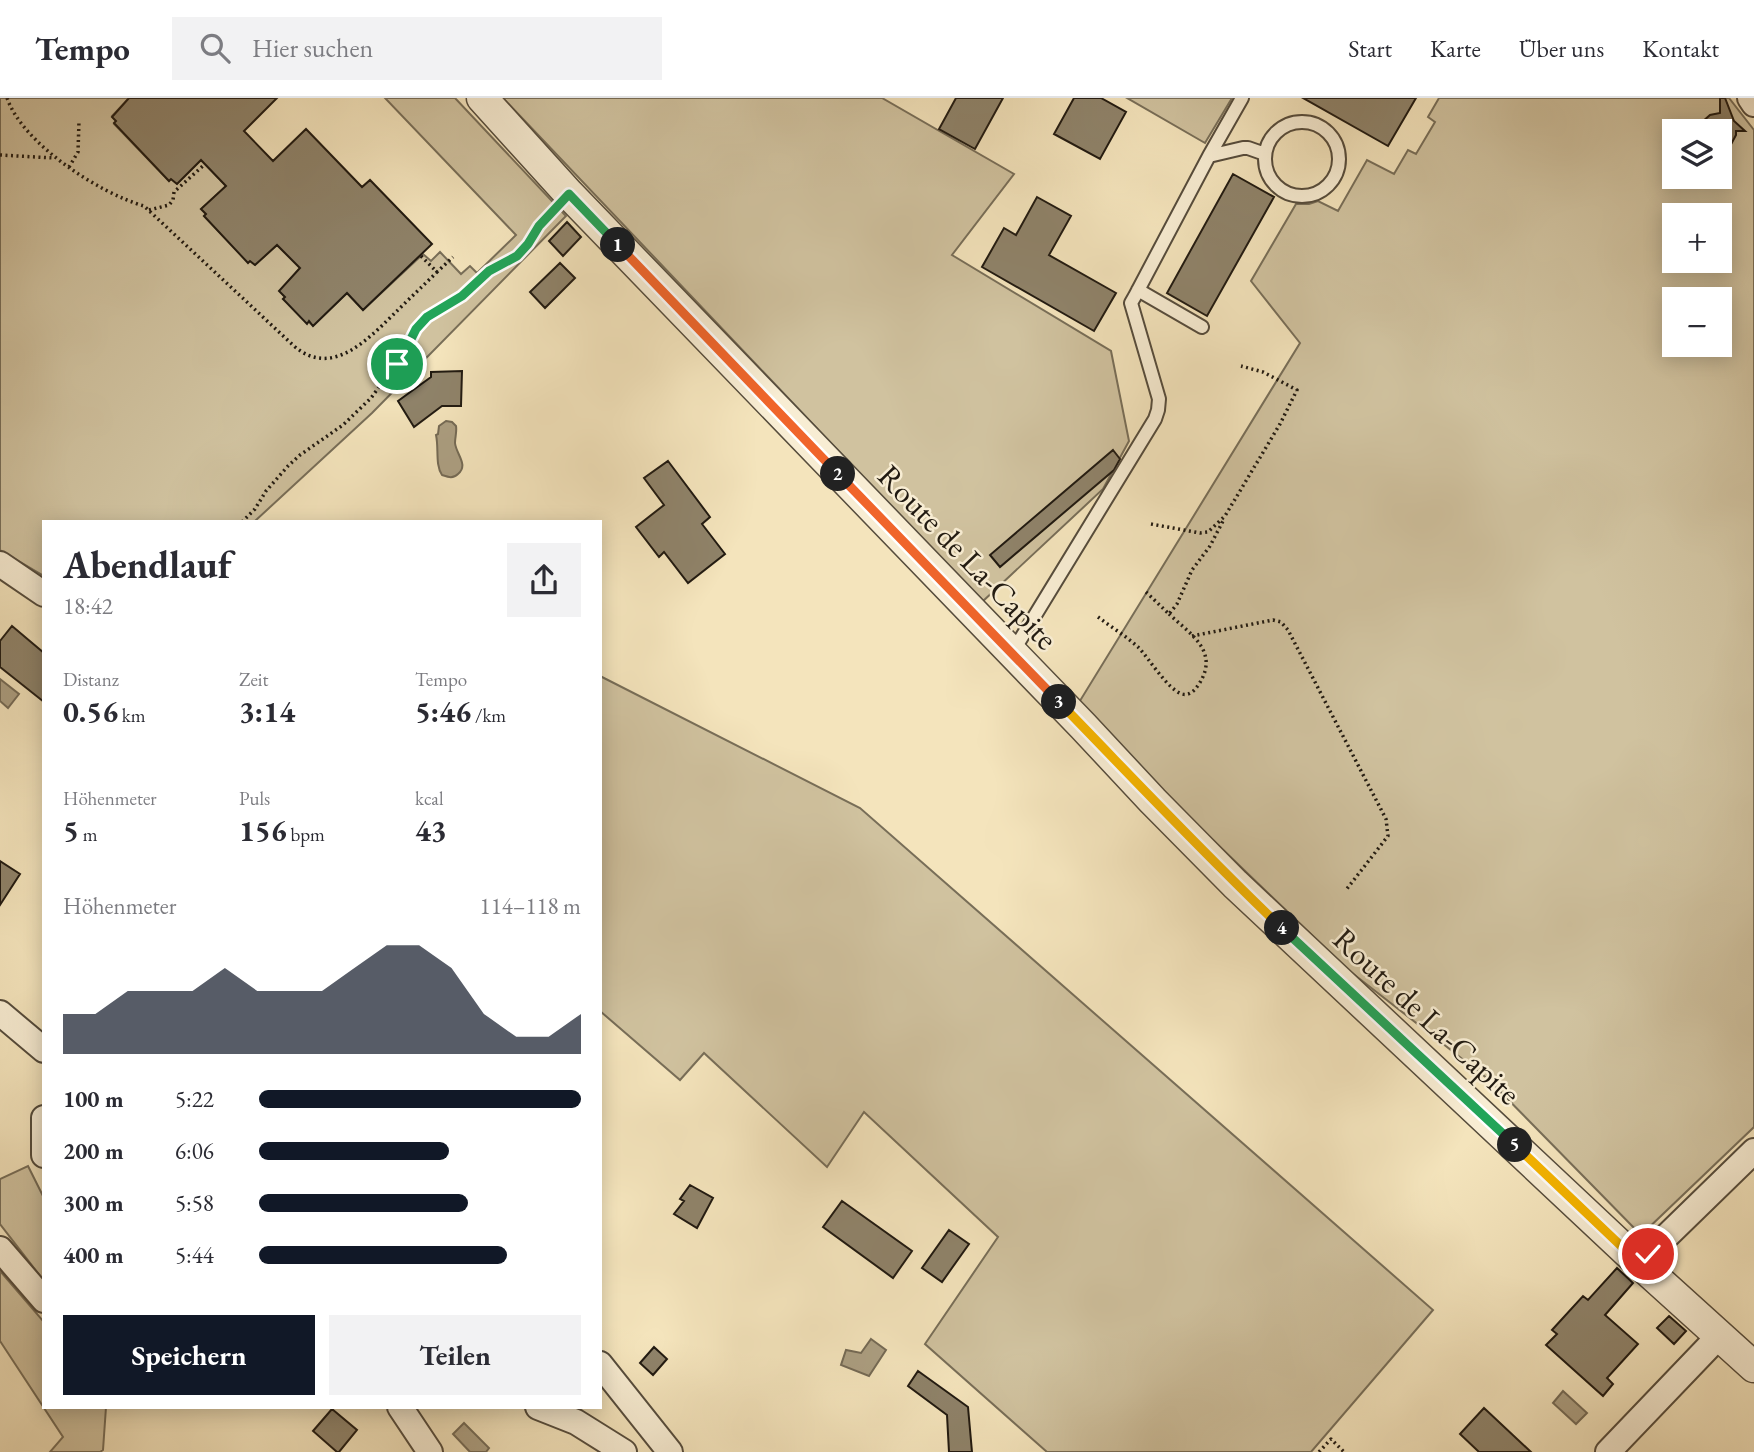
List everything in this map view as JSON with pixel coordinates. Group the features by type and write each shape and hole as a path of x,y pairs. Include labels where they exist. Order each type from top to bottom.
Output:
{"street":[{"name":"Route de La-Capite","path":"482,98 569,194 1235,884 1639,1263 1754,1367"},
{"path":"1750,98 1754,104"},
{"path":"0,564 42,593"},
{"path":"0,1013 42,1048"},
{"path":"1639,1263 1754,1151"},
{"path":"0,1249 42,1298"},
{"path":"1608,1452 1720,1335"},
{"path":"602,1367 670,1452"},
{"path":"401,1409 430,1452"},
{"path":"543,1409 576,1422 624,1452"}],"lane":[{"path":"1012,653 1155,419 1159,398 1131,303 1242,98"},
{"path":"1303,122 1316,125 1330,135 1337,147 1339,161 1334,177 1325,188 1298,196 1273,183 1265,165 1265,154 1277,131 1303,122"},
{"path":"1209,156 1243,148 1265,154"},
{"path":"1138,290 1202,327"}],"path":[{"path":"7,98 23,127 43,147 114,195 144,206 294,346 311,357 331,358 360,345 453,257"},
{"path":"69,167 78,152 79,121"},
{"path":"0,155 56,158"},
{"path":"149,210 169,205 174,192 205,164"},
{"path":"244,520 274,481 300,455 343,425 371,398 404,353 416,329 427,317 462,296 489,271 517,256 539,226 569,194"},
{"path":"421,256 437,272"},
{"path":"1169,614 1177,604 1192,570 1210,546 1280,425 1297,390 1263,372 1241,366"},
{"path":"1151,524 1200,533 1208,532 1225,516"},
{"path":"1098,617 1139,648 1156,671 1180,694 1194,691 1202,680 1207,657 1202,646 1146,592"},
{"path":"1192,636 1272,620 1281,622 1288,630 1387,819 1388,836 1346,890"},
{"path":"1319,1452 1331,1439 1344,1452"}],"shaded area":[{"path":"0,98 129,98 112,116 116,121 114,124 169,181 171,179 177,184 201,160 226,186 201,209 206,214 204,216 248,262 255,265 277,245 300,268 280,291 285,297 283,299 313,326 347,293 363,310 423,254 431,261 440,252 461,274 470,266 477,273 516,235 385,98 455,98 566,216 372,413 256,520 42,520 42,575 0,550"},
{"path":"503,98 882,98 1014,174 952,255 1111,351 1129,441 1103,489 982,602"},
{"path":"1127,98 1232,98 1205,143"},
{"path":"1439,98 1729,98 1754,130 1754,1127 1641,1235 1488,1079 1347,969 1187,815 1078,704 1300,343 1251,281 1296,204 1318,201 1338,211 1367,160 1394,174 1408,150 1416,154 1435,122 1428,117"},
{"path":"446,421 456,426 455,443 462,463 461,471 452,477 442,475 438,461 436,435 439,426"},
{"path":"602,677 860,808 1433,1310 1311,1452 1047,1452 925,1344 998,1237 864,1112 827,1167 704,1053 680,1080 602,1013"},
{"path":"0,679 19,694 8,708 0,701"},
{"path":"28,1166 42,1194 42,1278 0,1224 0,1179"},
{"path":"0,1271 42,1320 42,1405 0,1341"},
{"path":"871,1339 886,1350 869,1376 841,1365 846,1350 861,1353"},
{"path":"1563,1391 1587,1413 1576,1424 1553,1403"},
{"path":"45,1409 106,1409 103,1450 100,1452 50,1452 63,1437"},
{"path":"464,1423 489,1448 486,1452 470,1452 453,1434"}],"building":[{"path":"129,98 277,98 244,131 273,161 306,129 362,187 370,180 432,244 363,310 347,293 313,326 309,321 307,324 283,299 285,297 279,291 300,268 277,245 255,265 250,261 248,263 204,216 206,214 201,209 226,186 201,160 177,184 171,179 169,181 114,123 116,121 112,117"},
{"path":"956,98 1003,98 975,149 939,129"},
{"path":"1074,98 1101,98 1126,112 1100,159 1054,134"},
{"path":"1303,98 1416,98 1388,146"},
{"path":"1720,98 1725,98 1734,121 1745,131 1736,131 1732,142 1732,119 1706,119 1720,113"},
{"path":"1233,174 1274,197 1207,316 1167,293"},
{"path":"1037,197 1071,216 1049,255 1116,293 1094,331 982,267 1004,228 1016,235"},
{"path":"567,222 581,237 563,256 549,241"},
{"path":"560,263 575,278 545,308 530,292"},
{"path":"462,371 461,406 442,406 414,427 398,401 431,377 431,372"},
{"path":"1113,450 1120,459 1114,470 1000,567 990,555"},
{"path":"668,461 710,517 702,524 725,554 688,583 664,552 659,557 636,527 664,505 644,478"},
{"path":"12,626 42,651 42,700 0,667 0,641"},
{"path":"0,861 20,874 0,905"},
{"path":"690,1185 713,1198 697,1228 674,1214 684,1201 680,1199"},
{"path":"842,1201 912,1251 893,1278 823,1227"},
{"path":"949,1230 969,1244 942,1282 922,1268"},
{"path":"1617,1268 1633,1283 1605,1315 1638,1344 1607,1378 1613,1384 1603,1396 1546,1345 1557,1334 1552,1330 1583,1296 1588,1300"},
{"path":"1669,1316 1686,1331 1674,1344 1657,1328"},
{"path":"654,1347 667,1359 653,1375 640,1363"},
{"path":"918,1371 968,1407 972,1452 949,1452 947,1415 908,1386"},
{"path":"1484,1408 1531,1452 1479,1452 1460,1434"},
{"path":"332,1409 357,1430 339,1452 313,1431"}],"route":[{"path":"397,364 412,335 427,317 462,296 489,271 517,256 547,216 569,194 1235,884 1639,1263 1648,1254"}]}
